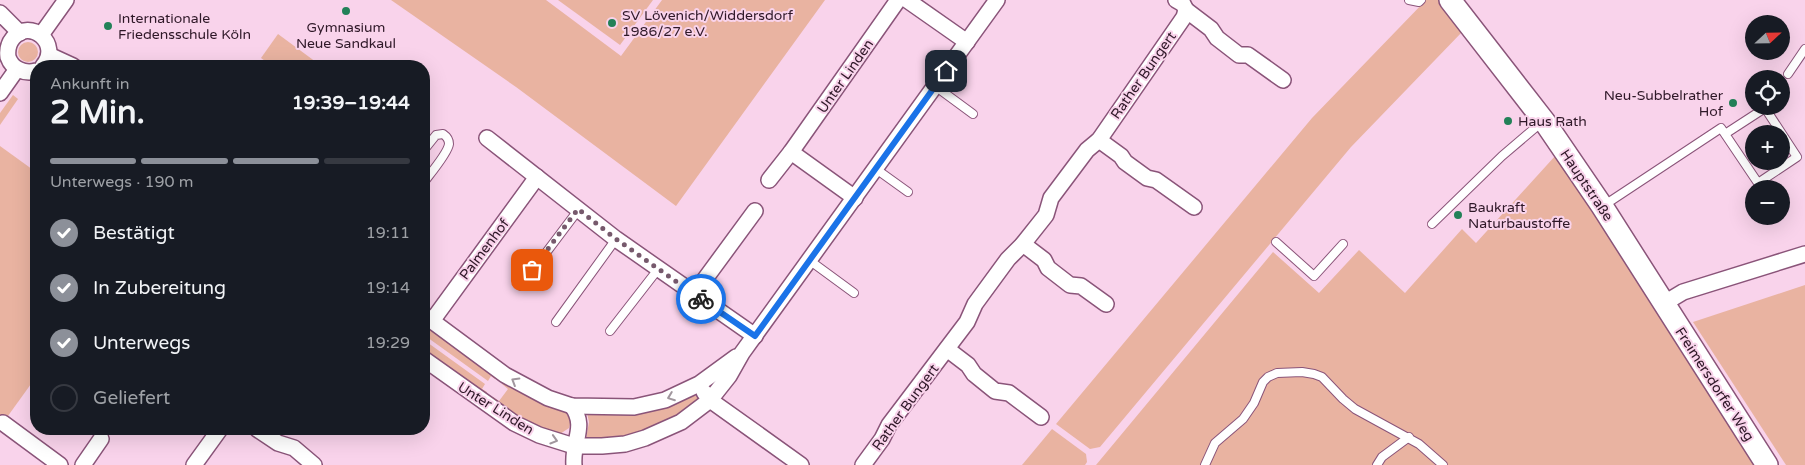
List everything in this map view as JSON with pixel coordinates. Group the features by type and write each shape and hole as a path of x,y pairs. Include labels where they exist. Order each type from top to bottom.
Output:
{"street":[{"path":"41,35 66,0"},
{"name":"Unter Linden","path":"769,180 791,152 898,0"},
{"path":"907,0 967,42"},
{"name":"Unter Linden","path":"430,364 514,423 539,435 574,446 625,444 645,438 681,422 710,400 729,376 742,353 997,0"},
{"name":"Hauptstraße","path":"1450,0 1544,121 1602,206 1663,304"},
{"name":"Rather Bungert","path":"1181,5 1239,55 1248,55 1283,80"},
{"name":"Rather Bungert","path":"863,465 882,439 889,424 967,322 975,304 1008,259 1023,244 1046,215 1051,198 1087,150 1098,140 1184,17 1181,5"},
{"path":"0,13 20,33"},
{"path":"30,72 17,69 4,50 11,40 20,33 31,31 41,35 48,44 46,60"},
{"path":"0,93 17,69"},
{"path":"487,138 616,239 755,336"},
{"path":"1098,140 1147,178 1156,180 1194,207"},
{"path":"791,152 855,198"},
{"name":"Palmenhof","path":"430,315 538,177"},
{"path":"694,294 755,212"},
{"path":"1023,244 1044,260 1048,268 1070,286 1081,286 1106,304"},
{"path":"1663,304 1682,292 1805,254"},
{"name":"Freimersdorfer Weg","path":"1663,304 1767,465"},
{"name":"Unter Linden","path":"430,319 512,379 548,398 572,406 634,407 665,400 699,384 742,353"},
{"name":"Rather Bungert","path":"947,349 995,390 1009,393 1041,417"},
{"path":"699,384 710,400 801,465"},
{"path":"572,406 580,419 578,435 574,446 574,465"},
{"path":"2,423 60,465"},
{"path":"194,465 216,435"},
{"path":"266,435 278,443 294,448 314,465"},
{"path":"83,465 101,439"}],"lane":[{"path":"1409,0 1419,2 1421,0"},
{"path":"1790,71 1805,49"},
{"path":"935,86 973,114"},
{"path":"1602,206 1721,128 1725,134 1758,183 1798,157 1765,108 1725,134"},
{"path":"1432,224 1502,156 1544,121"},
{"path":"430,142 436,135 442,134 447,137 448,141 448,148 430,174"},
{"path":"876,169 908,192"},
{"path":"520,286 578,209"},
{"path":"556,322 616,239"},
{"path":"1276,242 1314,276 1343,244"},
{"path":"810,260 854,293"},
{"path":"610,332 658,268"},
{"path":"1204,465 1215,444 1243,419 1254,403 1263,382 1268,377 1277,373 1302,372 1314,374 1322,378 1342,399 1355,409 1409,437 1443,465"},
{"path":"1376,465 1382,457 1409,437"}],"shaded area":[{"path":"391,0 546,0 621,56 662,0 825,0 676,206 516,87"},
{"name":"SV Lövenich/Widdersdorf 1986/27 e.V.","path":"558,0 653,0 620,45"},
{"path":"1426,0 1439,0 1463,31 1351,147 1100,447 1090,449 1056,424 1312,118"},
{"path":"278,34 313,60 264,60 261,58"},
{"path":"24,43 32,43 37,48 37,56 34,60 24,61 19,56 19,48"},
{"path":"13,95 18,99 0,125 0,113"},
{"path":"0,146 30,168 30,385 0,427"},
{"path":"1556,155 1604,221 1758,465 1096,465 1273,252 1319,293 1359,250 1405,293 1462,229 1476,243"},
{"path":"1805,285 1805,465 1786,465 1693,322"},
{"path":"430,324 499,375 495,379 491,376 488,381 430,339"},
{"path":"430,344 485,384 482,389 487,392 483,397 430,358"},
{"path":"506,380 564,410 571,421 569,428 560,434 547,433 490,402 493,397 499,401 508,389 502,384"},
{"path":"691,394 698,397 699,402 663,426 614,440 586,439 589,422 587,413"},
{"path":"1052,429 1086,454 1087,462 1085,465 1022,465"}],"way so far":[{"path":"532,270 578,209 616,239 701,299"}],"place":[{"name":"Gymnasium Neue Sandkaul","path":"346,11"},
{"name":"SV Lövenich/Widdersdorf 1986/27 e.V.","path":"612,23"},
{"name":"Internationale Friedensschule Köln","path":"108,26"},
{"name":"Neu-Subbelrather Hof","path":"1733,103"},
{"name":"Haus Rath","path":"1508,121"},
{"name":"Baukraft Naturbaustoffe","path":"1458,215"}],"route":[{"path":"701,299 755,336 946,71"}]}
